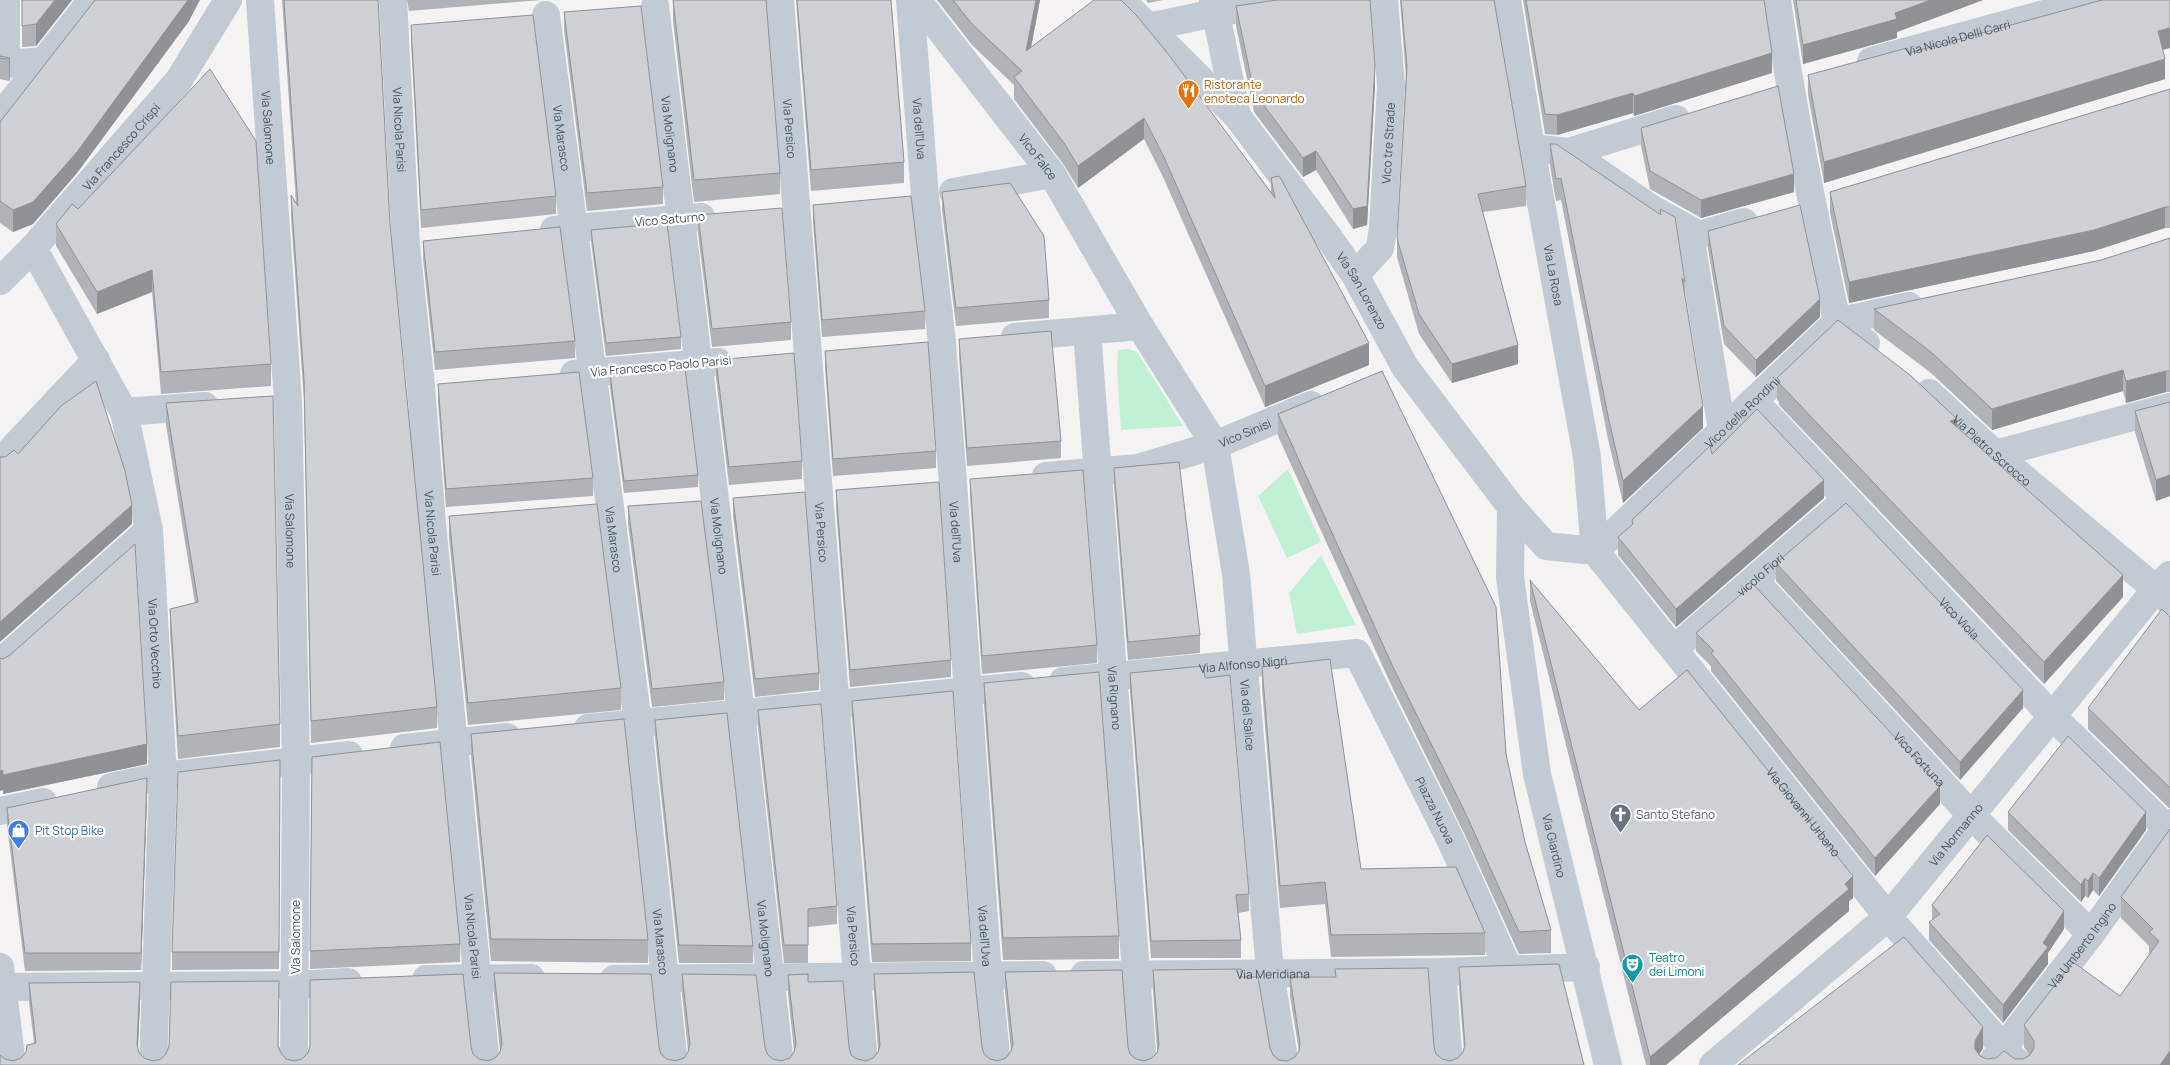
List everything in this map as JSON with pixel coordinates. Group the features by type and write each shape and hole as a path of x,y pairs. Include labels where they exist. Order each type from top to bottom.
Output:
{"street":[{"path":"6,0 6,64 45,61"},
{"path":"0,117 92,0"},
{"name":"Via Francesco Crispi","path":"0,281 33,248 179,80 228,0"},
{"name":"Via Salomone","path":"260,0 288,400 296,761 294,1065"},
{"name":"Via Nicola Parisi","path":"393,0 416,244 421,387 432,524 486,1065"},
{"name":"Via Persico","path":"780,0 807,209 808,354 864,1065"},
{"name":"Via dell'Uva","path":"910,0 925,197 942,342 970,691 988,976 997,1065"},
{"name":"Vico Falce","path":"917,0 1052,174 1140,326"},
{"name":"Via San Lorenzo","path":"1121,0 1237,116 1355,275 1405,367 1511,507 1546,546 1595,551"},
{"path":"1148,26 1214,7 1303,0"},
{"name":"Vico tre Strade","path":"1355,275 1380,248 1384,227 1391,85 1384,0"},
{"name":"Via La Rosa","path":"1507,0 1531,148 1587,456 1595,551"},
{"path":"1777,0 1779,87 1802,206 1838,322 1883,356"},
{"name":"Via Nicola Delli Carri","path":"1846,68 2096,0"},
{"name":"Via Molignano","path":"626,9 665,6 682,218 741,714 780,1065"},
{"path":"1214,7 1237,116"},
{"name":"Via Marasco","path":"518,17 556,14 573,228 592,372 600,511 638,723 674,1065"},
{"path":"395,28 423,25"},
{"path":"1779,87 1817,76"},
{"path":"1531,148 1569,152 1697,112"},
{"path":"1569,152 1652,209 1699,235 1764,216"},
{"path":"896,200 925,197 1052,174"},
{"path":"1802,206 1839,195"},
{"path":"768,212 807,209"},
{"name":"Vico Saturno","path":"534,232 730,214"},
{"path":"1689,229 1722,430"},
{"name":"Via Orto Vecchio","path":"33,248 124,412 149,530 163,776 153,1065"},
{"path":"1838,322 1934,301"},
{"name":"Vico delle Rondini","path":"1595,551 1838,322"},
{"path":"913,345 1140,326"},
{"name":"Via del Salice","path":"1140,326 1216,445 1236,574 1270,972 1286,1065"},
{"name":"Via Rignano","path":"1087,331 1143,1065"},
{"path":"781,356 837,352"},
{"path":"0,462 96,360"},
{"name":"Via Francesco Paolo Parisi","path":"545,376 744,360"},
{"path":"1378,378 1405,367"},
{"name":"Via Pietro Scrocco","path":"1913,379 1995,454 2165,588"},
{"path":"421,387 450,384"},
{"name":"Vico Sinisi","path":"1020,478 1138,468 1216,445 1333,396"},
{"path":"259,403 288,400"},
{"name":"Vico Viola","path":"1754,400 2053,717 2169,827"},
{"path":"124,412 230,405"},
{"path":"1995,454 2170,407"},
{"path":"925,485 982,481"},
{"path":"791,496 848,492"},
{"path":"686,504 744,499"},
{"name":"vicolo Fiori","path":"1674,649 1847,499"},
{"name":"Via Giardino","path":"1511,507 1510,577 1537,774 1586,967 1608,1065"},
{"path":"600,511 639,508"},
{"path":"432,524 462,522"},
{"path":"0,663 149,530"},
{"name":"Via Giovanni Urbano","path":"1595,551 2004,1059"},
{"name":"Vico Fortuna","path":"1754,580 1972,816 2091,934"},
{"name":"Via Normanno","path":"1714,1065 1888,917 2053,717 2165,588"},
{"name":"Via Alfonso Nigri","path":"560,731 1357,653"},
{"name":"Piazza Nuova","path":"1357,653 1450,841 1509,970"},
{"path":"0,811 163,776 531,734"},
{"name":"Via Umberto Ingino","path":"2004,1059 2091,934 2169,827"},
{"name":"Via Meridiana","path":"586,979 665,980 1270,972 1442,972 1586,967"},
{"path":"1442,972 1449,1065"},
{"path":"400,980 477,977 556,978"},
{"path":"12,1065 1,980 156,986 295,985 372,982"}],"green space":[{"path":"1128,349 1137,352 1183,426 1121,430 1117,370 1118,350"},
{"path":"1288,469 1321,542 1287,558 1258,496"},
{"path":"1321,555 1356,625 1297,634 1289,593"}],"building":[{"path":"22,0 55,0 36,24 22,26"},
{"path":"95,0 188,0 77,152 33,202 13,210 0,201 0,122"},
{"path":"284,0 378,0 390,224 437,707 311,721 304,379 291,195 298,206"},
{"path":"673,0 766,0 780,173 694,180"},
{"path":"797,0 891,0 904,162 811,170"},
{"path":"953,0 1036,0 1026,51 1094,0 1121,0 1137,16 1169,55 1275,198 1271,178 1279,176 1369,343 1265,386 1163,155 1144,118 1078,166 1064,143 1014,77 1022,71 972,24"},
{"path":"1277,0 1370,0 1375,66 1367,206 1353,209 1316,151 1303,158 1254,92 1236,6"},
{"path":"1401,0 1494,0 1526,186 1478,194 1518,345 1452,364 1419,314 1397,238 1407,66"},
{"path":"1526,0 1764,0 1772,53 1634,96 1633,93 1557,115 1545,114"},
{"path":"1796,0 1931,0 1895,13 1897,19 1803,45"},
{"path":"2102,0 2170,0 2170,28 2158,31 2165,59 1824,162 1808,75 1907,48 1909,53"},
{"path":"641,6 663,187 587,193 564,12"},
{"path":"533,15 556,196 421,210 411,25"},
{"path":"210,69 256,141 271,364 161,372 152,270 97,292 56,224 72,204 78,209"},
{"path":"1778,86 1794,174 1701,200 1650,171 1641,128"},
{"path":"2170,89 2170,207 2094,230 1849,282 1830,192"},
{"path":"1550,144 1556,144 1661,215 1660,209 1675,217 1685,282 1682,278 1703,406 1623,481 1608,416 1561,178 1556,179"},
{"path":"1010,183 1044,236 1049,300 956,308 942,192"},
{"path":"911,196 925,311 822,320 813,205"},
{"path":"1800,205 1820,299 1756,360 1724,326 1708,231"},
{"path":"782,208 791,322 712,329 698,215"},
{"path":"667,223 681,337 606,343 591,230"},
{"path":"560,227 575,341 435,352 423,241"},
{"path":"2170,238 2170,371 2126,381 2123,370 1992,409 1931,352 1874,309 2101,260"},
{"path":"1838,320 1910,375 1957,419 1950,421 2123,575 2044,662 1779,383 1780,381 1777,378"},
{"path":"1051,331 1061,441 967,448 959,339"},
{"path":"928,342 936,451 833,459 825,351"},
{"path":"794,353 802,461 729,467 716,360"},
{"path":"685,368 698,475 624,481 610,374"},
{"path":"1382,371 1496,607 1506,754 1525,842 1551,930 1519,932 1465,812 1393,667 1278,414"},
{"path":"579,372 593,478 446,489 438,384"},
{"path":"96,381 125,471 132,505 0,622 0,457 5,457 14,450 18,454 61,406"},
{"path":"273,396 280,724 178,736 170,609 198,602 166,403"},
{"path":"2170,402 2170,475 2156,480 2135,411"},
{"path":"1757,409 1824,480 1676,609 1618,537 1633,524 1632,520 1710,446 1712,454"},
{"path":"1179,462 1200,635 1128,642 1114,468"},
{"path":"1083,470 1097,645 982,656 970,479"},
{"path":"939,482 951,660 850,670 836,490"},
{"path":"805,492 819,673 755,679 733,498"},
{"path":"701,501 724,682 652,689 628,506"},
{"path":"1846,503 2023,690 1960,762 1776,563"},
{"path":"597,504 621,688 468,703 449,516"},
{"path":"135,544 147,744 3,775 3,770 0,771 0,658 3,659 10,655"},
{"path":"1530,580 1639,710 1687,670 1853,876 1845,884 1849,889 1650,1057"},
{"path":"1753,584 1940,786 1875,858 1711,653 1714,651 1696,633"},
{"path":"2162,609 2170,617 2170,787 2088,708"},
{"path":"1330,659 1361,869 1456,867 1485,933 1331,935 1325,882 1280,886 1262,667"},
{"path":"1203,666 1205,677 1207,678 1230,675 1249,894 1236,895 1241,940 1151,941 1130,673"},
{"path":"1099,672 1119,936 1003,938 984,683"},
{"path":"953,691 971,943 872,944 852,701"},
{"path":"821,704 837,906 808,909 808,945 784,945 758,710"},
{"path":"727,713 753,946 679,945 655,720"},
{"path":"624,719 648,940 491,939 471,734"},
{"path":"2068,736 2146,812 2099,878 2093,873 2088,881 2085,878 2081,885 2008,812"},
{"path":"440,742 460,944 310,951 312,757"},
{"path":"280,760 279,952 172,952 178,772"},
{"path":"147,778 141,953 25,953 7,808"},
{"path":"2170,829 2170,1051 2160,1065 1738,1065 1904,937 1983,1027 1975,1041 1975,1049 1980,1056 1987,1059 1996,1058 2004,1051 2015,1059 2023,1059 2030,1055 2034,1048 2034,1041 2024,1025 2073,962 2120,996 2159,941 2149,932 2153,929 2121,897"},
{"path":"1987,835 2064,911 2043,943 2048,947 2003,1005 1929,922 1940,914 1932,905"},
{"path":"1559,964 1584,1065 0,1065 0,1055 5,1059 13,1061 21,1058 26,1052 27,1045 36,1043 29,983 140,982 137,1045 139,1053 144,1058 153,1061 161,1059 166,1054 169,1046 171,982 279,981 278,1046 286,1059 294,1061 302,1059 308,1053 310,1046 310,980 463,974 473,1054 479,1059 488,1061 495,1058 500,1052 502,1044 494,973 651,974 659,1047 661,1054 667,1059 675,1061 684,1058 690,1044 682,974 756,975 765,1048 768,1055 773,1059 781,1061 790,1058 796,1044 788,975 808,974 808,982 843,981 851,1055 866,1061 873,1058 878,1052 880,1045 874,974 974,972 982,1047 984,1054 990,1059 998,1061 1006,1058 1013,1044 1005,972 1122,970 1128,1047 1130,1054 1136,1059 1144,1061 1152,1058 1157,1053 1159,1045 1153,970 1241,969 1241,977 1258,977 1270,1048 1273,1055 1279,1060 1287,1061 1295,1057 1299,1051 1300,1043 1290,977 1336,977 1335,969 1428,968 1434,1047 1436,1054 1442,1059 1450,1061 1458,1058 1463,1052 1465,1045 1459,967"}],"place":[{"name":"Ristorante enoteca Leonardo","path":"1188,110"},
{"name":"Santo Stefano","path":"1620,833"},
{"name":"Pit Stop Bike","path":"19,849"},
{"name":"Teatro dei Limoni","path":"1633,983"}]}
